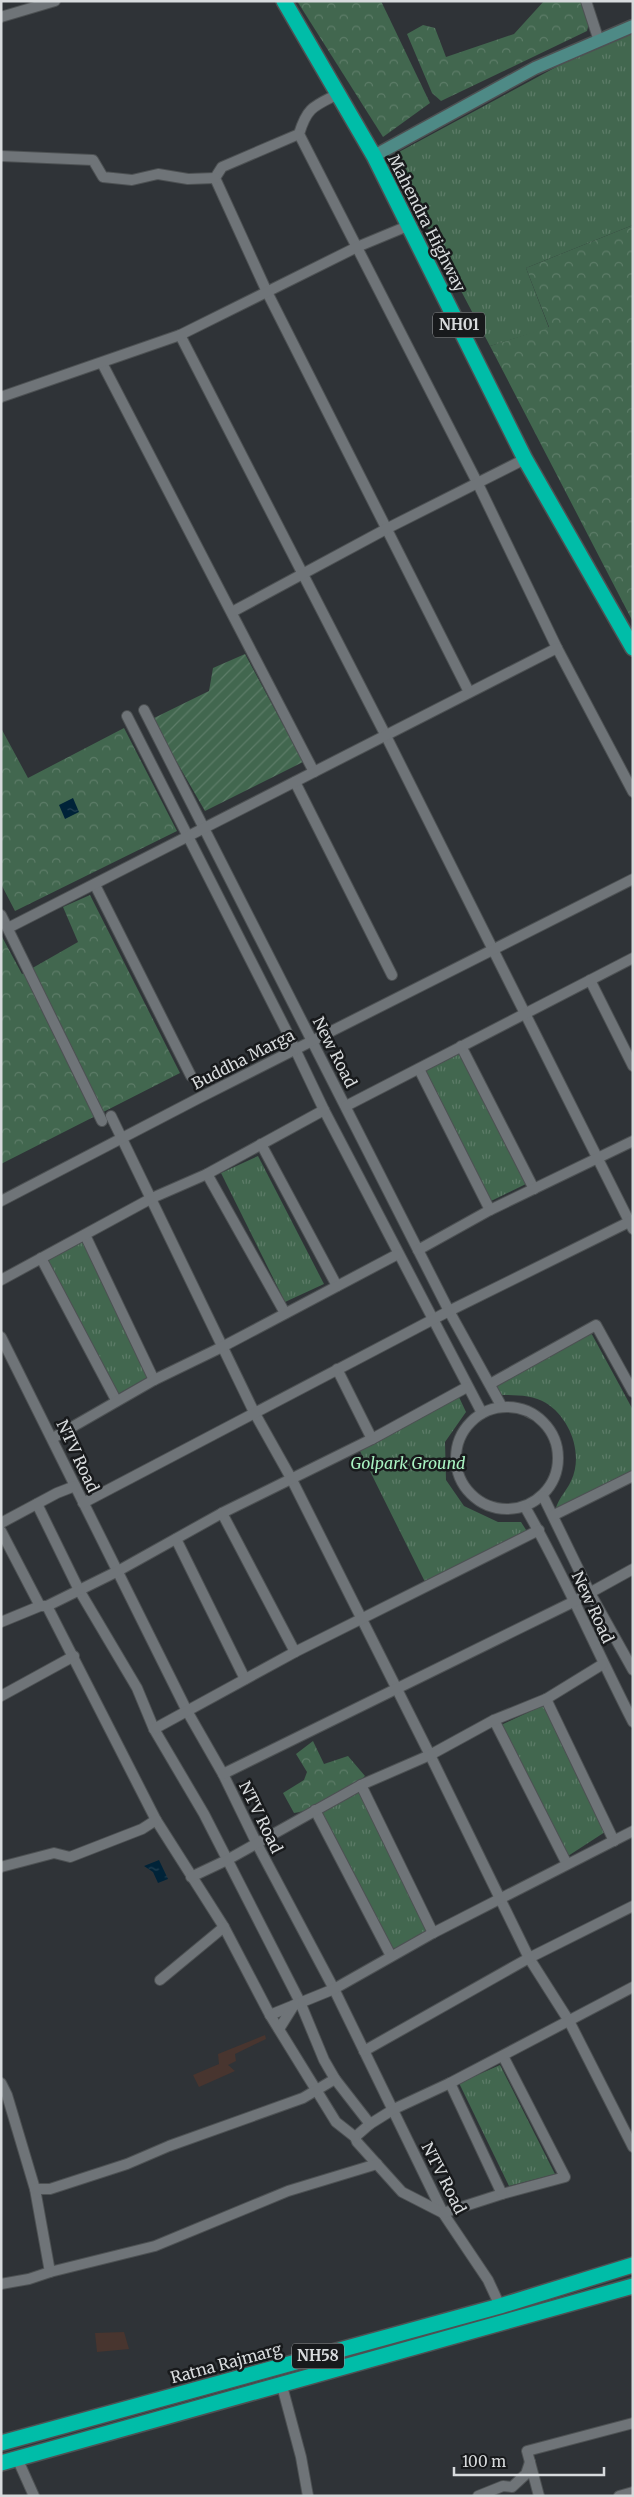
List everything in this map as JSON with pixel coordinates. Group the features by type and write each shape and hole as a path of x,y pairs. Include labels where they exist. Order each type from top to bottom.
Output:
{"highway":[{"name":"Mahendra Highway","path":"284,1 374,156 525,459 633,648"},
{"name":"Ratna Rajmarg","path":"1,2444 500,2306 633,2265"},
{"name":"NH58","path":"1,2463 282,2386 633,2286"}],"street":[{"path":"1,17 55,1"},
{"path":"586,1 599,41"},
{"path":"374,156 535,68 633,26"},
{"path":"216,178 222,167 298,134 305,116 313,106 338,94"},
{"path":"298,134 478,484 557,648 633,792"},
{"path":"1,156 93,160 103,178 132,180 158,174 188,178 216,178"},
{"path":"216,178 267,292 470,692"},
{"path":"1,397 180,334 357,247 410,225"},
{"path":"83,1503 449,1311 631,1223 385,734 180,334"},
{"path":"102,363 314,772"},
{"path":"232,612 388,528 525,459"},
{"path":"8,928 295,782 385,734 557,648"},
{"name":"New Road","path":"144,710 449,1311 502,1407"},
{"name":"New Road","path":"127,716 189,836 324,1110 432,1321 482,1413"},
{"path":"295,782 392,975"},
{"name":"Buddha Marga","path":"1,1201 122,1137 633,879"},
{"path":"95,884 191,1076"},
{"path":"1,915 106,1119 122,1137 254,1412 291,1478 529,1958 569,2021 633,2147"},
{"path":"346,1106 633,958"},
{"path":"590,980 633,1066"},
{"path":"461,1046 534,1189"},
{"path":"419,1069 490,1210"},
{"path":"1,1280 152,1198 207,1174 324,1110"},
{"path":"418,1250 490,1210 600,1159 633,1141"},
{"path":"261,1144 337,1286"},
{"path":"207,1174 285,1313"},
{"path":"85,1235 154,1380"},
{"path":"53,1438 116,1400 222,1347 398,1254"},
{"path":"41,1258 116,1400"},
{"path":"490,1384 596,1325 633,1392"},
{"name":"NTV Road","path":"1,1337 53,1438 83,1503 187,1711 223,1774 257,1844 334,1988 444,2214 488,2280 500,2306"},
{"path":"337,1369 372,1439"},
{"path":"1,1622 43,1606 118,1571 222,1513 372,1439 467,1388"},
{"path":"502,1407 530,1412 541,1420 550,1431 556,1444 558,1458 554,1478 543,1496 525,1507 505,1510 485,1505 469,1493 458,1475 455,1455 461,1435 466,1426 482,1413 502,1407"},
{"path":"554,1515 633,1476"},
{"path":"1,1522 75,1486"},
{"name":"New Road","path":"543,1496 554,1515 590,1593 628,1651 633,1670"},
{"path":"37,1504 79,1590 137,1688 154,1729 195,1796 324,2060 335,2079 370,2124"},
{"name":"New Road","path":"525,1507 539,1530 575,1601 603,1664 633,1722"},
{"path":"222,1513 295,1652"},
{"path":"154,1729 295,1652 539,1530"},
{"path":"1,1531 43,1606 74,1656 156,1820 191,1878 224,1927 270,2015 336,2122 355,2136 357,2142 402,2192 444,2214 502,2194 565,2177 503,2056"},
{"path":"176,1539 245,1679"},
{"path":"223,1774 575,1601 633,1569"},
{"path":"1,1696 74,1656"},
{"path":"191,1878 257,1844 361,1785 430,1755 494,1720 546,1699 603,1664"},
{"path":"546,1699 614,1841"},
{"path":"494,1720 567,1864"},
{"path":"361,1785 433,1933"},
{"path":"315,1810 391,1956"},
{"path":"1,1867 54,1853 70,1857 142,1829 156,1820"},
{"path":"270,2015 334,1988 433,1933 633,1831"},
{"path":"364,2051 529,1958 633,1906"},
{"path":"160,1980 224,1927"},
{"path":"355,2136 394,2109 450,2083 632,1988"},
{"path":"280,2029 297,2003"},
{"path":"35,2189 50,2188 127,2164 169,2146 303,2098 335,2079"},
{"path":"1,2083 7,2095 35,2189 50,2272"},
{"path":"450,2083 502,2194"},
{"path":"1,2284 29,2279 155,2246 288,2191 377,2164"},
{"path":"282,2386 301,2457 308,2496"},
{"path":"539,2496 527,2451 633,2423"},
{"path":"17,2458 34,2496"},
{"path":"478,2496 503,2486 512,2487 526,2474 530,2461"},
{"path":"619,2496 633,2492"}],"shaded area":[{"path":"265,2035 266,2039 235,2054 236,2061 228,2065 235,2071 199,2087 193,2075 219,2064 218,2054"},
{"path":"124,2332 129,2349 97,2352 95,2333"}],"green space":[{"path":"297,1 381,1 430,103 383,137"},
{"path":"544,1 582,1 589,23 587,31 441,101 432,93 407,34 423,25 435,28 446,57 514,34"},
{"path":"633,29 633,225 526,268 549,328 490,346 397,169 399,152 582,53"},
{"path":"633,225 633,622 490,346 549,327 526,268"},
{"path":"245,654 303,762 205,811 152,719 209,691 213,668"},
{"path":"1,728 28,778 124,728 177,831 15,911 1,884"},
{"path":"90,895 180,1073 1,1164 1,935 22,974 78,942 63,907"},
{"path":"460,1050 528,1183 489,1202 423,1070"},
{"path":"258,1156 324,1284 285,1302 221,1173"},
{"path":"83,1241 148,1377 118,1394 46,1258"},
{"path":"589,1329 633,1410 633,1472 555,1511 575,1471 575,1448 568,1427 562,1418 546,1403 530,1397 500,1395 494,1382"},
{"name":"Golpark Ground","path":"458,1395 466,1412 445,1442 446,1480 464,1506 498,1522 521,1522 528,1533 427,1586 357,1445"},
{"path":"544,1705 605,1832 568,1856 501,1725"},
{"path":"313,1741 324,1764 348,1756 365,1776 350,1789 332,1800 294,1813 283,1793 304,1780 307,1772 296,1754"},
{"path":"361,1788 430,1933 393,1954 317,1813"},
{"path":"500,2065 555,2174 509,2186 459,2083"}],"water":[{"path":"73,798 79,812 65,819 59,805"},
{"path":"159,1860 168,1879 158,1883 153,1872 144,1866"}]}
